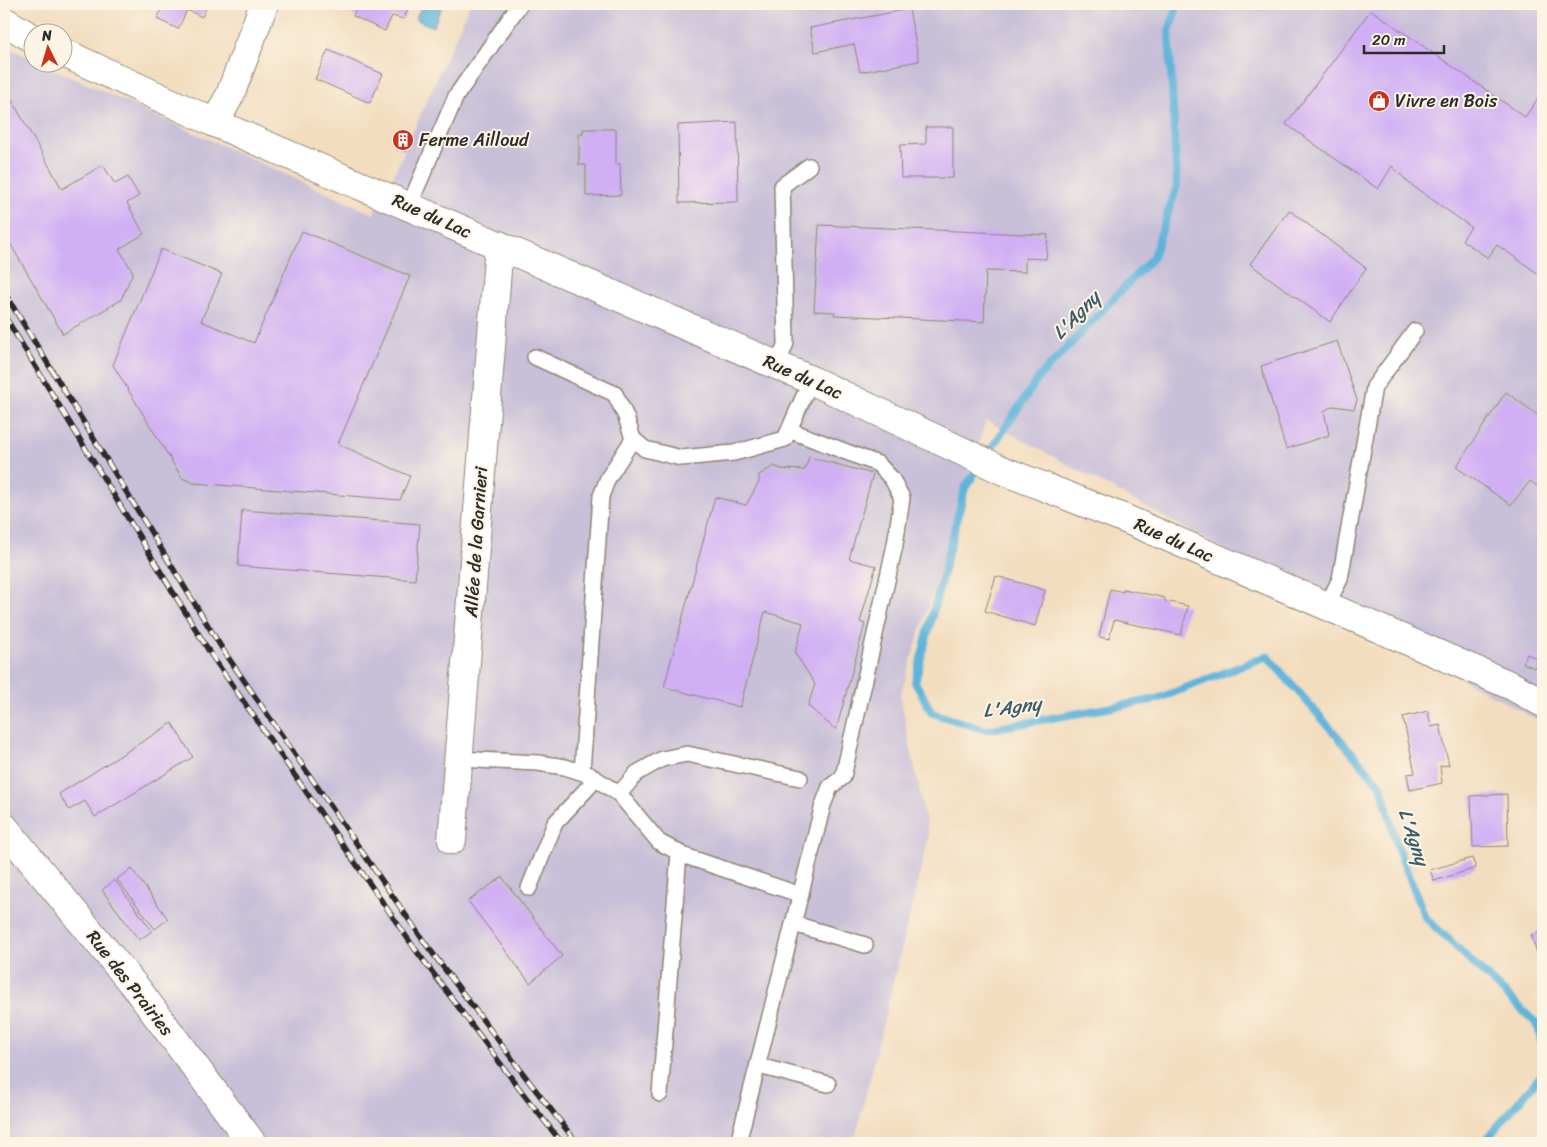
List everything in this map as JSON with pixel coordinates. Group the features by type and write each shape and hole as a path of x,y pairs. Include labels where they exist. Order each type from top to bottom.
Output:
{"street":[{"path":"215,123 230,95 264,4"},
{"path":"4,21 22,32"},
{"name":"Rue du Lac","path":"72,57 215,123 811,380 1004,471 1128,520 1512,686 1543,703"},
{"name":"Allée de la Garnieri","path":"452,840 499,245"},
{"name":"Rue des Prairies","path":"4,827 137,989 252,1143"}],"lane":[{"path":"409,206 456,96 520,4"},
{"path":"777,366 786,343 782,186 809,166"},
{"path":"1326,607 1340,579 1374,386 1415,331"},
{"path":"535,357 615,394 626,416 633,439 645,448 682,458 734,453 785,439 811,380"},
{"path":"738,1143 830,786 843,777 895,545 902,498 892,479 878,464 789,430"},
{"path":"529,888 555,823 589,776 601,496 608,478 633,439"},
{"path":"619,794 637,773 662,759 687,754 800,778"},
{"path":"459,759 538,763 565,767 589,776 619,794 659,842 679,853 801,895"},
{"path":"660,1094 679,853"},
{"path":"794,924 865,945"},
{"path":"759,1066 828,1084"}],"shaded area":[{"path":"470,4 1543,4 1543,723 986,420 900,696 929,836 854,1143 4,1143 4,46 22,54 22,72 60,72 373,214 395,172"}],"water":[{"path":"423,4 443,4 433,27 415,19"}],"building":[{"path":"164,4 208,4 202,17 187,10 178,29 157,19"},
{"path":"358,4 405,4 409,6 404,19 392,16 385,31 353,16"},
{"path":"909,9 919,61 860,72 854,44 815,52 810,28"},
{"path":"1371,10 1525,117 1539,97 1543,100 1543,277 1497,245 1488,258 1462,240 1471,227 1410,184 1392,166 1378,189 1286,124"},
{"path":"328,50 383,74 370,103 315,79"},
{"path":"4,86 62,189 103,165 115,184 128,177 139,196 127,203 144,234 119,249 133,272 121,300 63,334 4,233"},
{"path":"737,122 738,202 679,203 678,125"},
{"path":"926,127 953,127 953,178 901,178 900,145 926,144"},
{"path":"583,129 616,129 616,164 620,164 621,195 586,196 586,165 579,165 579,134 583,134"},
{"name":"Ferme Ailloud","path":"400,130 413,136 406,151 393,145"},
{"path":"1289,210 1366,268 1330,322 1250,264"},
{"path":"819,225 1048,235 1046,259 1025,258 1025,272 986,271 984,322 834,315 835,312 814,311"},
{"path":"302,231 410,276 338,444 410,476 400,500 194,483 182,478 113,365 161,249 222,274 201,321 254,343"},
{"path":"1337,341 1357,400 1354,409 1333,406 1324,411 1329,435 1286,449 1261,366"},
{"path":"1506,392 1543,419 1543,490 1530,481 1511,505 1456,467"},
{"path":"809,457 873,474 849,559 876,566 860,622 865,624 836,730 808,706 815,684 795,653 803,623 765,612 740,707 664,687 715,497 746,505 759,482 759,475 774,466 781,469 805,470"},
{"path":"242,510 420,524 415,580 238,566"},
{"path":"996,576 1045,590 1035,626 985,611"},
{"path":"1110,589 1123,592 1124,589 1165,598 1165,601 1188,606 1181,635 1114,620 1109,639 1099,637"},
{"path":"1527,654 1538,659 1534,668 1523,663"},
{"path":"1428,711 1431,727 1440,725 1449,765 1440,766 1442,783 1410,790 1407,774 1415,773 1403,717"},
{"path":"172,723 193,757 95,817 85,801 69,810 59,794"},
{"path":"1507,794 1508,846 1473,847 1471,796"},
{"path":"1472,858 1476,868 1434,881 1430,870"},
{"path":"132,869 168,919 155,929 117,879"},
{"path":"502,877 562,956 530,983 468,901"},
{"path":"115,880 152,931 139,940 102,890"},
{"path":"1543,931 1543,970 1531,935"}],"waterway":[{"name":"L'Agny","path":"1178,4 1169,31 1177,186 1153,257 1039,377 965,488 915,682 932,713 986,730 1157,699 1267,656 1381,786 1397,846 1425,917 1538,1025 1543,1053"},
{"name":"L'Agny","path":"1473,1143 1486,1140 1543,1073"}],"railway":[{"path":"4,292 223,650 425,943 577,1143"},
{"path":"4,315 212,656 415,949 562,1143"}],"place":[{"name":"Vivre en Bois","path":"1379,101"},
{"name":"Ferme Ailloud","path":"403,140"}]}
